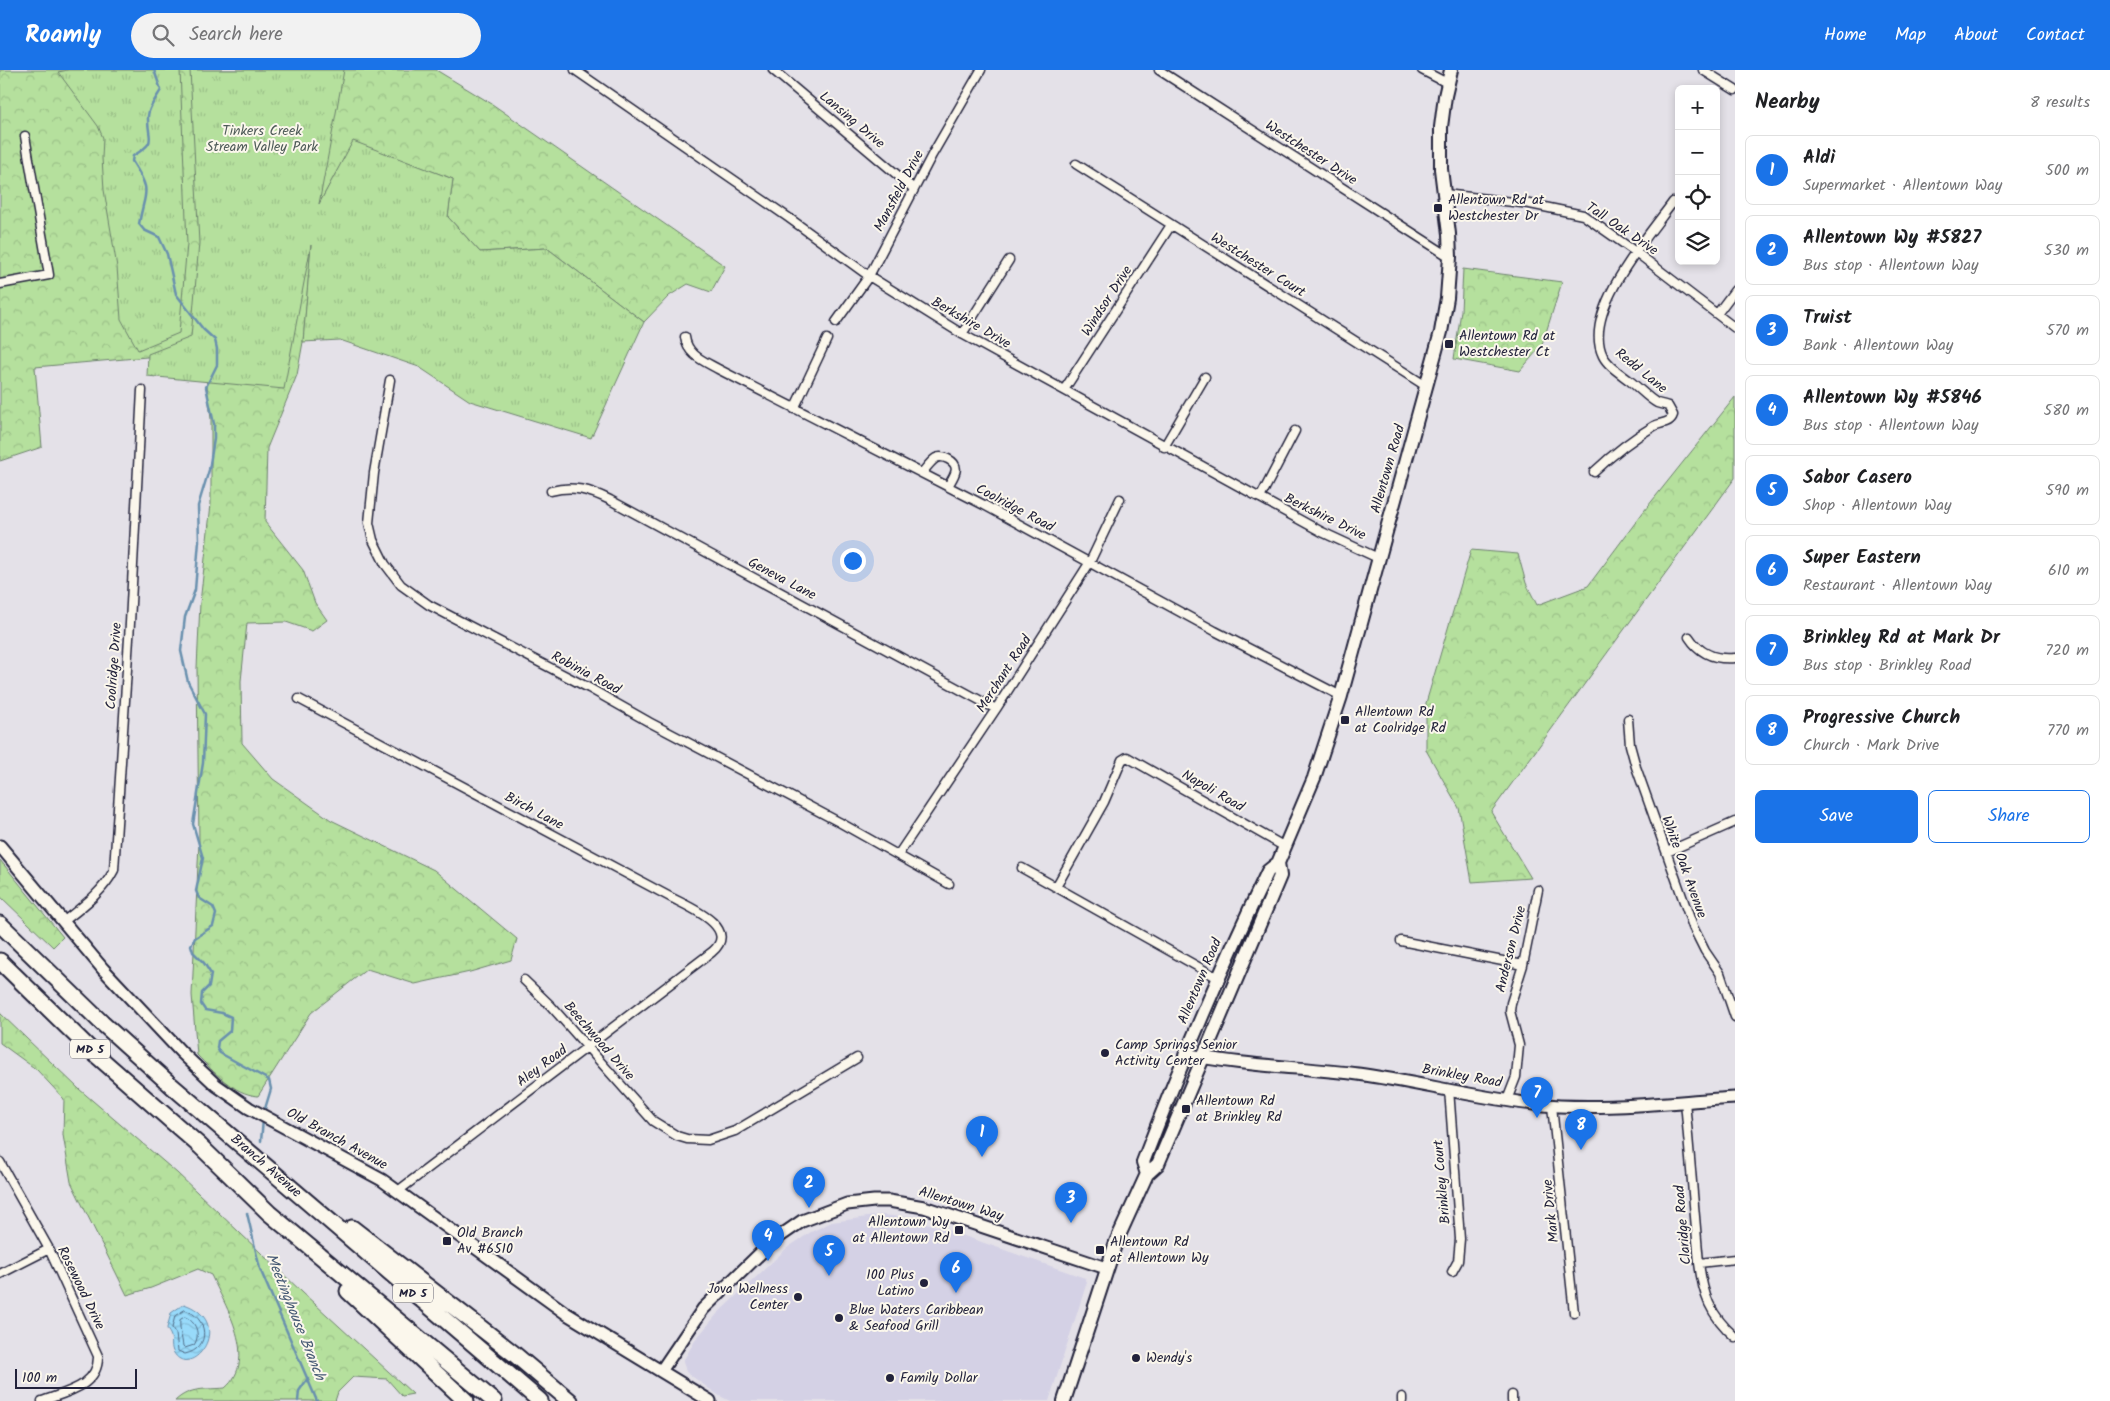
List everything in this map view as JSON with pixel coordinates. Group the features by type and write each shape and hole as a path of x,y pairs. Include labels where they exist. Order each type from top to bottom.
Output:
{"highway":[{"name":"Branch Avenue","path":"0,924 102,1023 286,1184 540,1401"},
{"name":"MD 5","path":"0,961 81,1041 200,1146 268,1213 494,1401"},
{"path":"286,1184 324,1205 513,1353 570,1401"},
{"path":"268,1213 274,1223 466,1401"}],"main road":[{"name":"Allentown Road","path":"1147,1174 1143,1162 1185,1054 1268,871 1278,863 1285,847 1317,770 1341,696 1445,310 1450,257 1440,155 1441,127 1451,70"},
{"name":"Old Branch Avenue","path":"0,846 129,998 195,1067 227,1094 398,1191 505,1271 564,1312 710,1401"},
{"name":"Allentown Road","path":"1064,1401 1116,1242 1147,1174 1158,1164 1280,876 1278,863"},
{"name":"Brinkley Road","path":"1185,1054 1278,1068 1379,1077 1507,1100 1552,1106 1604,1106 1735,1098"},
{"name":"Allentown Way","path":"661,1371 703,1309 774,1241 802,1221 847,1204 889,1201 930,1208 1106,1268"}],"street":[{"name":"Berkshire Drive","path":"575,70 789,218 869,276 962,334 1334,539 1378,558"},
{"name":"Lansing Drive","path":"773,70 914,189"},
{"name":"Mansfield Drive","path":"836,322 869,276 914,189 980,70"},
{"name":"Westchester Drive","path":"1159,70 1450,257"},
{"path":"1422,70 1448,83"},
{"path":"1703,70 1735,90"},
{"path":"0,284 49,275 25,136"},
{"name":"Westchester Court","path":"1076,164 1426,386"},
{"name":"Tall Oak Drive","path":"1445,194 1530,204 1577,213 1594,222 1735,328"},
{"name":"Redd Lane","path":"1594,472 1621,447 1655,426 1669,422 1673,416 1668,406 1655,402 1605,360 1601,351 1600,335 1606,304 1621,273 1673,202"},
{"name":"Windsor Drive","path":"1064,390 1171,224"},
{"path":"962,334 1010,260"},
{"path":"1717,314 1735,290"},
{"name":"Coolridge Road","path":"685,337 688,349 695,356 794,409 948,486 1215,631 1341,696"},
{"path":"794,409 827,339"},
{"path":"1164,447 1205,377"},
{"name":"Robinia Road","path":"390,380 374,473 369,523 373,540 385,564 401,585 429,605 589,688 949,884"},
{"name":"Coolridge Drive","path":"63,922 94,896 109,880 114,870 130,623 142,390"},
{"path":"1260,498 1295,431"},
{"path":"922,473 933,460 939,457 954,462 956,473 948,486"},
{"name":"Geneva Lane","path":"552,491 565,488 579,489 605,498 996,709"},
{"name":"Merchant Road","path":"898,855 996,709 1090,562 1120,499"},
{"path":"1689,637 1697,648 1707,654 1720,658 1735,658"},
{"name":"Birch Lane","path":"299,699 702,915 717,927 721,939 717,948 701,961"},
{"name":"White Oak Avenue","path":"1628,719 1632,755 1652,814 1693,927 1705,951 1720,973 1735,1017"},
{"name":"Napoli Road","path":"1056,887 1104,802 1122,760 1127,757 1285,847"},
{"path":"1667,852 1735,822"},
{"path":"1022,868 1218,978"},
{"name":"Anderson Drive","path":"1507,1100 1516,1076 1519,1045 1510,1011 1510,1003 1523,964 1538,890"},
{"path":"1401,941 1523,964"},
{"name":"Aley Road","path":"398,1191 701,961"},
{"name":"Beechwood Drive","path":"524,980 551,1006 653,1121 677,1136 687,1139 698,1141 735,1131 857,1058"},
{"name":"Brinkley Court","path":"1449,1089 1460,1238 1458,1261 1452,1272"},
{"name":"Claridge Road","path":"1685,1101 1702,1284 1712,1311 1719,1322 1735,1337"},
{"name":"Mark Drive","path":"1552,1106 1574,1313"},
{"name":"Rosewood Drive","path":"0,1162 48,1249 95,1348 99,1363 94,1376 88,1382 42,1401"},
{"path":"0,1274 48,1249"},
{"path":"1699,1263 1735,1259"}],"shaded area":[{"path":"882,1215 912,1218 1085,1278 1087,1282 1049,1401 730,1401 718,1395 686,1372 683,1361 696,1339 718,1313 787,1248 811,1232 832,1222"}],"green space":[{"path":"0,70 436,70 492,104 725,266 711,292 688,284 669,296 644,322 547,248 480,252 448,217 453,179 353,142 314,213 303,342 297,375 267,448 265,522 303,570 315,603 327,620 312,631 286,622 247,623 241,681 242,743 273,779 331,820 434,870 517,939 511,960 470,972 415,984 367,969 311,1013 258,1096 232,1087 197,1055 192,995 199,842 197,668 200,603 211,504 211,419 203,352 35,367 42,447 0,461"},
{"name":"Tinkers Creek Stream Valley Park","path":"68,70 180,70 187,244 179,333 138,350 121,319 117,267 104,190 103,138 98,126 58,72"},
{"path":"190,70 344,70 319,204 353,141 453,179 448,217 480,252 547,248 644,322 591,438 470,401 419,367 340,340 303,342 311,245 284,389 147,376 148,354 191,337 199,243"},
{"path":"1463,269 1562,282 1542,345 1520,371 1454,359 1461,311"},
{"path":"1735,397 1735,478 1491,812 1531,878 1472,882 1459,808 1426,750 1426,703 1471,550 1518,554 1526,583 1537,605 1588,586 1644,511"},
{"path":"0,860 63,937 53,947 0,896"},
{"path":"0,1013 79,1089 177,1173 413,1394 402,1396 387,1379 353,1377 338,1392 335,1401 175,1401 193,1391 225,1388 235,1376 239,1363 239,1348 231,1317 211,1275 198,1269 151,1288 127,1295 71,1182 63,1135 64,1099 37,1070 0,1043"}],"water":[{"path":"184,1304 199,1312 207,1323 209,1335 199,1355 190,1360 181,1360 174,1353 171,1336 167,1328 171,1313"}],"waterway":[{"name":"Meetinghouse Branch","path":"154,70 161,90 148,113 150,139 146,147 133,156 132,161 143,180 146,192 139,224 144,230 159,237 167,254 176,294 203,329 215,340 217,349 217,365 206,387 214,424 214,439 209,470 198,506 199,541 195,590 185,617 181,651 188,682 205,714 203,763 193,824 203,858 196,891 199,898 213,907 216,914 213,926 195,938 191,945 193,952 204,963 211,974 209,986 202,993 201,1004 205,1010 222,1013 231,1017 230,1031 218,1041 217,1048 220,1053 269,1080 271,1089 264,1112"},
{"name":"Meetinghouse Branch","path":"261,1141 263,1120"},
{"name":"Meetinghouse Branch","path":"247,1213 260,1269 317,1401"},
{"path":"298,1401 299,1391 308,1378"}],"place":[{"name":"Allentown Rd at Westchester Dr","path":"1438,208"},
{"name":"Allentown Rd at Westchester Ct","path":"1449,344"},
{"name":"Allentown Rd at Coolridge Rd","path":"1345,720"},
{"name":"Camp Springs Senior Activity Center","path":"1105,1053"},
{"name":"Allentown Rd at Brinkley Rd","path":"1186,1109"},
{"name":"Brinkley Rd at Mark Dr","path":"1537,1118"},
{"name":"Progressive Church","path":"1581,1150"},
{"name":"Aldi","path":"982,1157"},
{"name":"Allentown Wy #5827","path":"809,1208"},
{"name":"Truist","path":"1071,1223"},
{"name":"Allentown Wy at Allentown Rd","path":"959,1230"},
{"name":"Old Branch Av #6510","path":"447,1241"},
{"name":"Allentown Rd at Allentown Wy","path":"1100,1250"},
{"name":"Allentown Wy #5846","path":"768,1261"},
{"name":"Sabor Casero","path":"829,1276"},
{"name":"100 Plus Latino","path":"924,1283"},
{"name":"Super Eastern","path":"956,1293"},
{"name":"Jova Wellness Center","path":"798,1297"},
{"name":"Blue Waters Caribbean & Seafood Grill","path":"839,1318"},
{"name":"Wendy's","path":"1136,1358"},
{"name":"Family Dollar","path":"890,1378"}]}
